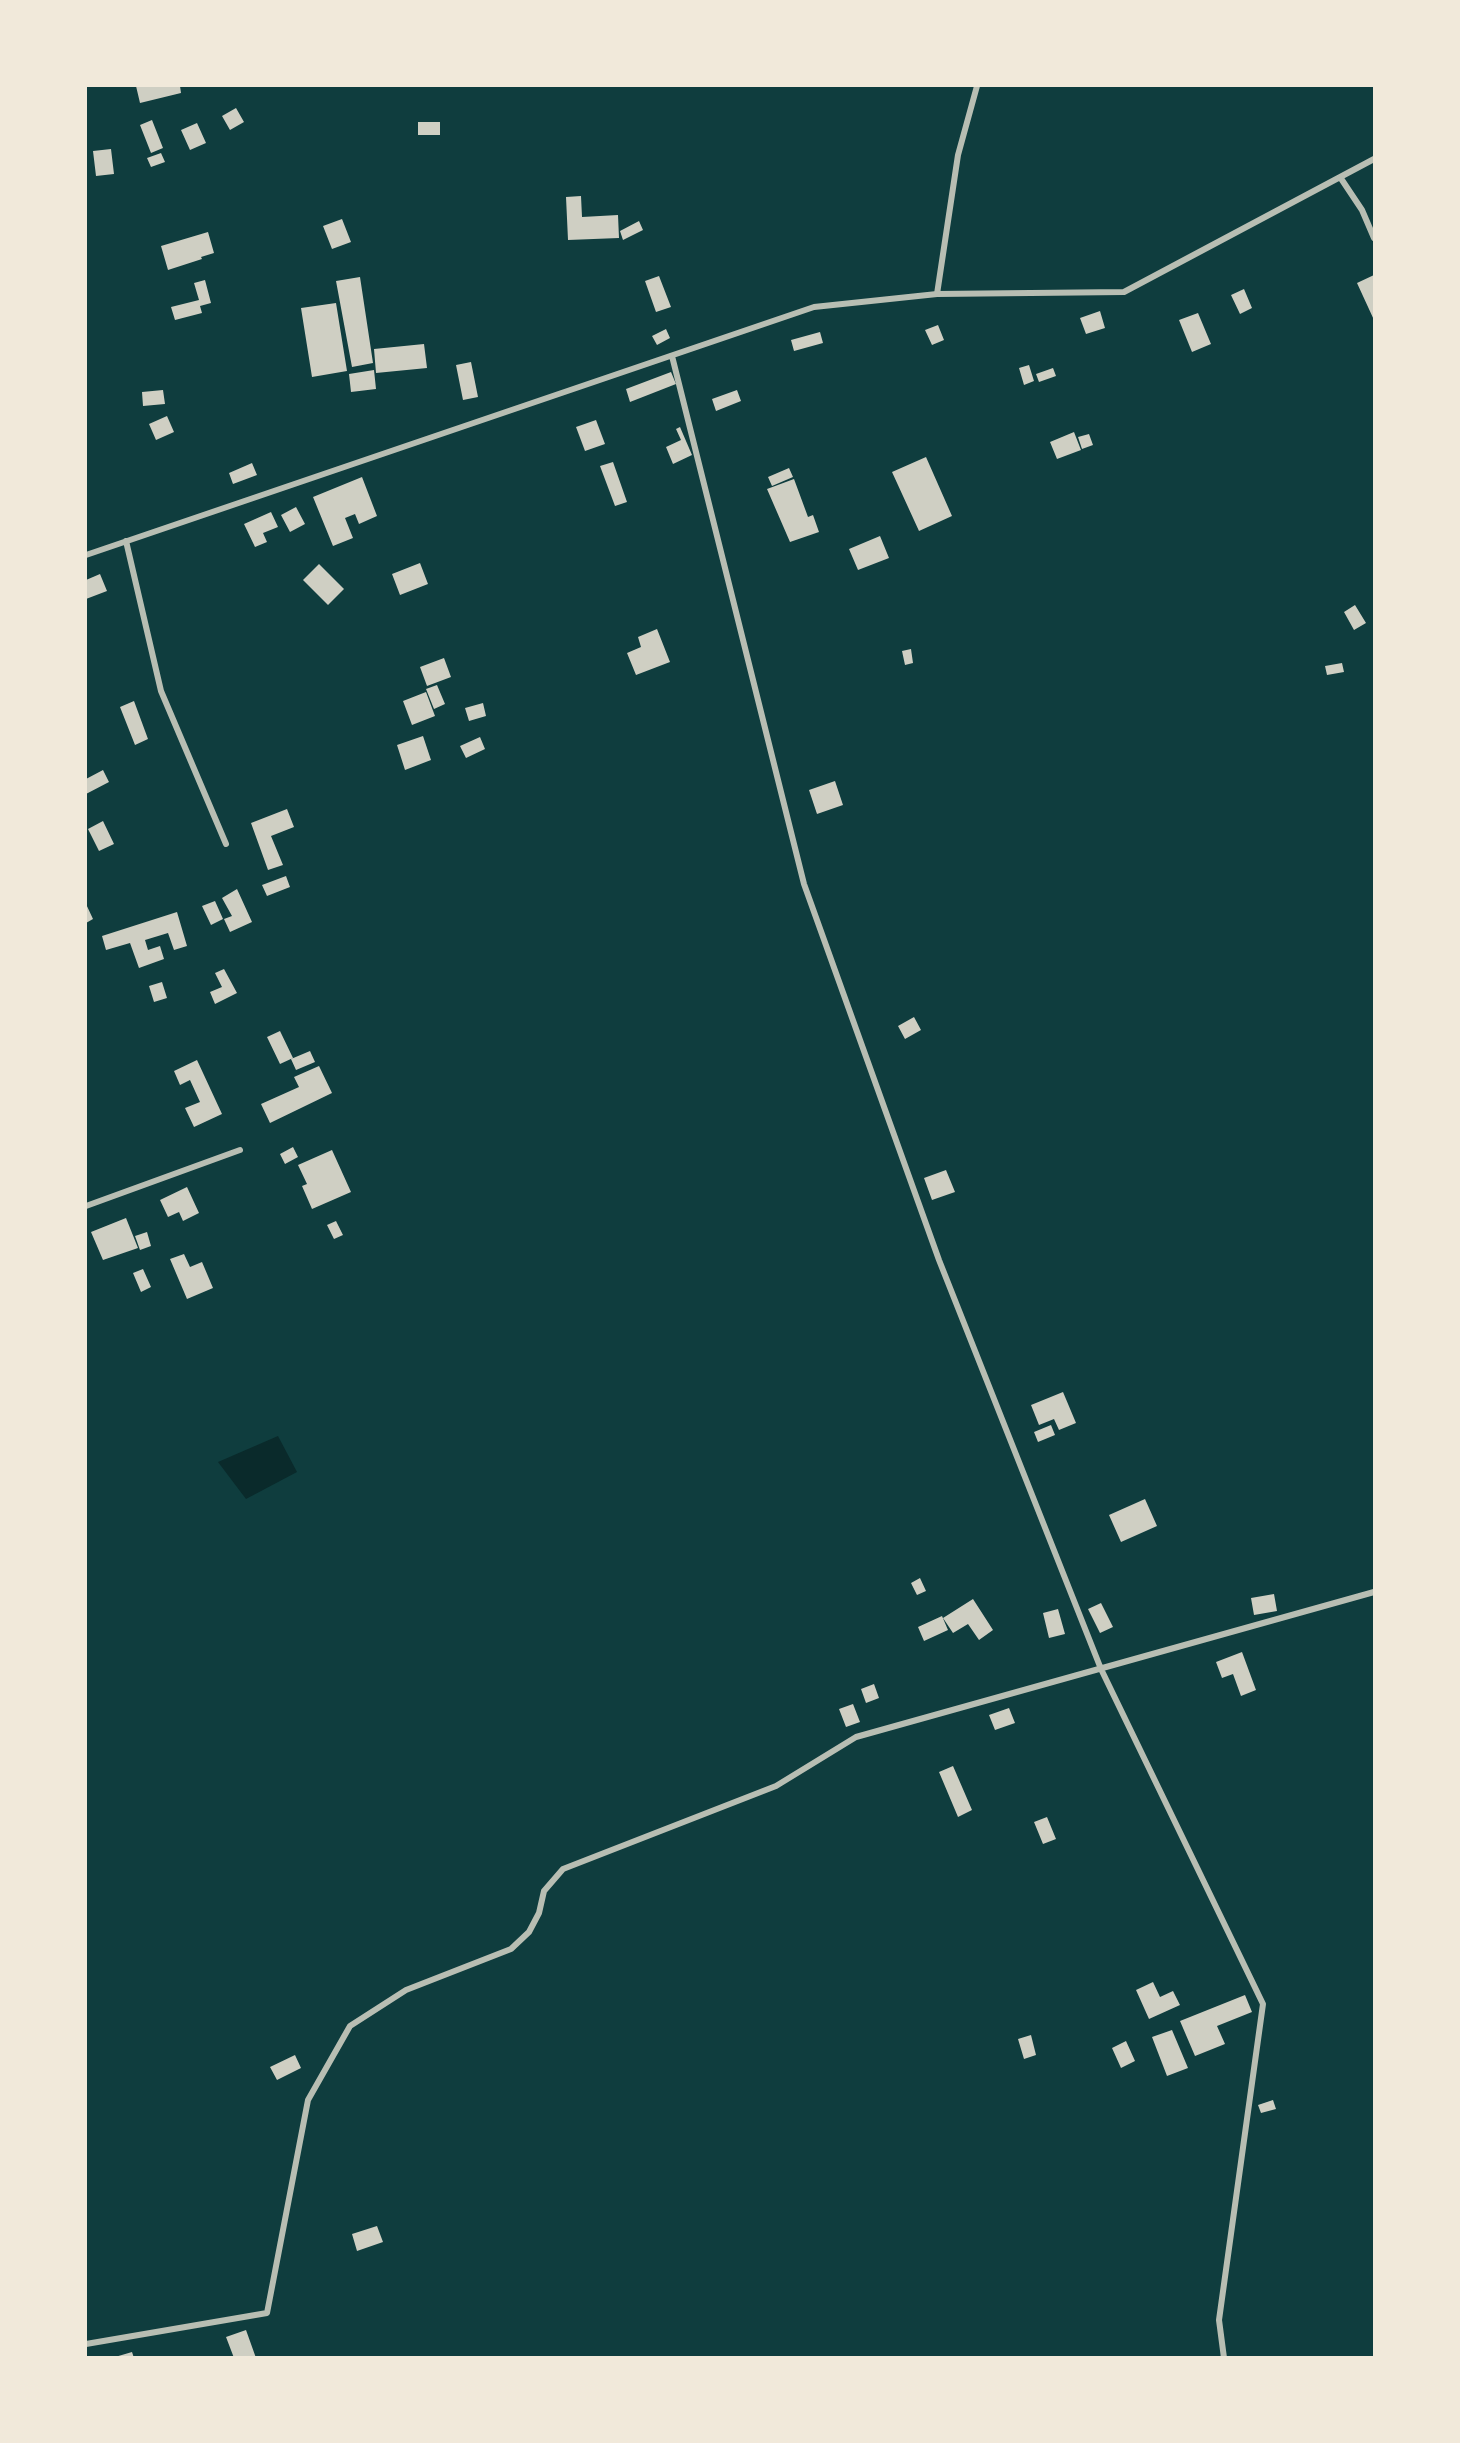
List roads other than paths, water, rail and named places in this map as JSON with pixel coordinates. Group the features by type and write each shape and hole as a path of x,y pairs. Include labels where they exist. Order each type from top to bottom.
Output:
{"street":[{"path":"937,294 958,155 977,86"},
{"path":"86,555 814,307 937,294 1124,292 1374,159"},
{"path":"1340,177 1362,210 1374,238"},
{"path":"672,356 804,885 939,1260 1101,1669 1263,2004 1220,2320 1224,2358"},
{"path":"126,542 161,691 226,844"},
{"path":"86,1206 240,1150"},
{"path":"86,2344 267,2313 308,2100 350,2026 406,1990 511,1949 529,1932 539,1913 544,1891 563,1869 776,1786 856,1737 1374,1592"}],"water":[{"path":"278,1436 297,1472 246,1499 218,1462"}]}
